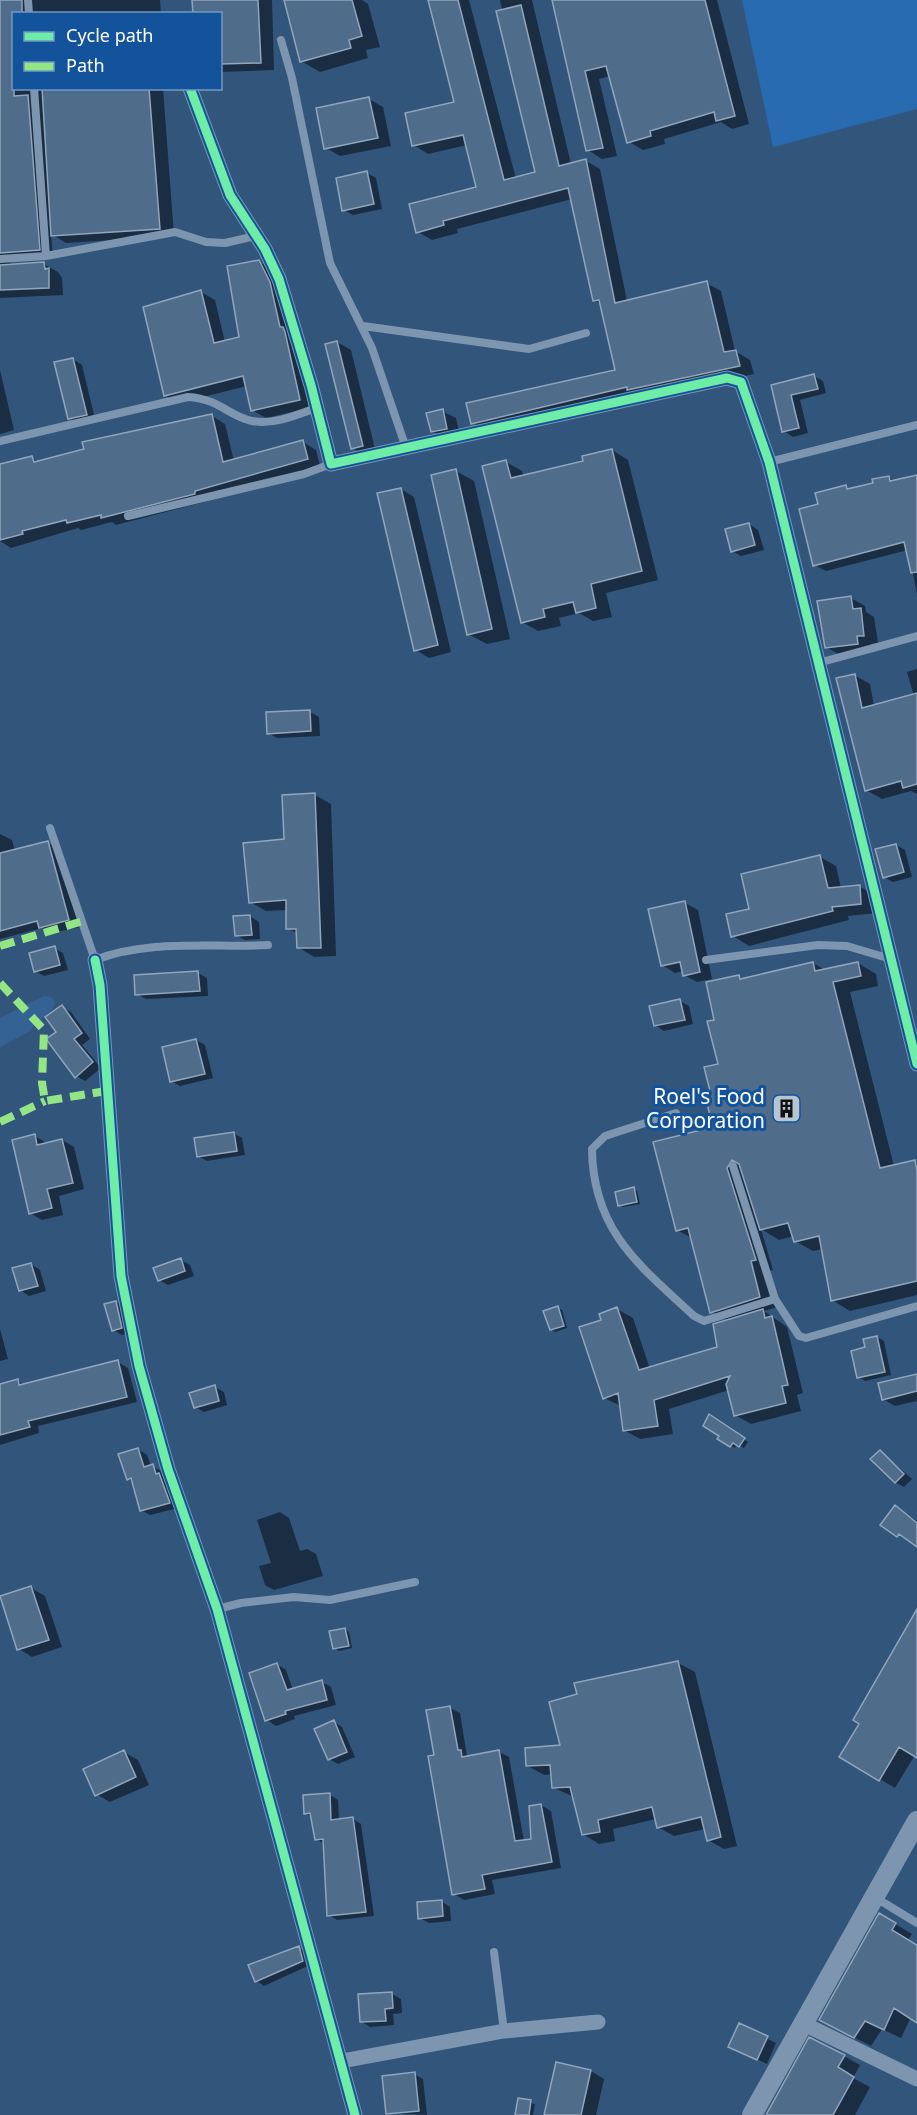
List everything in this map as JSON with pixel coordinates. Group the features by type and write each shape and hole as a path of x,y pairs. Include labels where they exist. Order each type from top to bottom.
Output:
{"street":[{"path":"191,90 230,195 273,263 331,464 727,378 741,382 769,462 917,1064"},
{"path":"95,960 100,985 121,1276 139,1366 168,1469 217,1609 355,2115"},
{"path":"752,2115 802,2023 876,1898 917,1821"},
{"path":"342,2061 504,2031 598,2022"},
{"path":"802,2023 917,2079"}],"lane":[{"path":"281,40 292,78 330,263 363,326 406,448"},
{"path":"34,90 46,256"},
{"path":"0,259 46,256 175,232 206,242 225,243 256,237"},
{"path":"363,326 529,349 586,333"},
{"path":"0,441 188,397 206,398 253,421 287,418 316,408"},
{"path":"769,462 917,425"},
{"path":"128,516 304,474 331,464"},
{"path":"818,663 917,636"},
{"path":"50,828 95,960 112,953 161,945 217,947 268,945"},
{"path":"706,960 818,945 847,946 893,960"},
{"path":"676,1113 605,1136 592,1149 593,1174 607,1223 625,1248 694,1316 705,1321 776,1299"},
{"path":"733,1166 776,1299 799,1336 806,1338 917,1306"},
{"path":"217,1609 241,1603 294,1597 330,1600 415,1582"},
{"path":"876,1898 917,1923"},
{"path":"494,1952 504,2031"}],"shaded area":[{"path":"742,0 917,0 917,109 773,147"},
{"path":"44,996 51,997 55,1002 53,1008 27,1033 0,1047 0,1018"}],"building":[{"path":"0,0 22,0 22,12 12,12 12,90 14,90 14,96 28,95 40,250 0,253"},
{"path":"192,0 258,0 261,63 222,64 222,12 193,12"},
{"path":"284,0 352,0 362,36 349,40 351,48 300,62"},
{"path":"428,0 458,0 504,180 535,172 496,11 521,5 559,166 586,159 615,303 707,281 724,352 736,350 740,366 627,390 627,387 471,424 466,403 615,370 599,300 593,301 568,188 443,221 444,225 416,233 409,204 476,187 463,135 412,146 405,113 454,102"},
{"path":"552,0 705,0 735,116 716,121 714,112 650,131 651,136 627,143 606,66 585,71 603,148 586,151"},
{"path":"42,90 149,90 160,229 51,236"},
{"path":"369,97 378,138 324,149 316,108"},
{"path":"367,171 374,204 342,211 336,178"},
{"path":"259,260 270,282 280,327 283,327 285,332 300,400 251,411 243,376 164,396 143,307 201,290 214,343 239,337 227,266"},
{"path":"44,262 45,269 49,268 49,288 0,290 0,265"},
{"path":"337,341 363,446 351,449 325,344"},
{"path":"73,358 87,415 68,419 54,362"},
{"path":"814,374 818,389 791,395 799,428 782,432 771,385"},
{"path":"443,409 447,429 431,432 426,413"},
{"path":"212,414 223,462 303,440 308,459 195,491 195,494 101,518 101,515 67,523 66,520 22,531 23,534 0,540 0,464 32,456 34,462 84,449 82,442"},
{"path":"612,449 642,571 591,584 596,608 576,613 573,602 543,609 545,617 521,623 482,466 506,460 511,478 583,461 582,456"},
{"path":"456,469 492,629 467,635 431,475"},
{"path":"917,475 917,572 911,573 904,542 813,566 799,509 818,504 815,493 846,485 847,489 873,483 872,479 889,476 890,481"},
{"path":"401,488 438,645 414,651 377,493"},
{"path":"749,523 755,545 731,552 725,529"},
{"path":"851,596 853,609 861,608 864,636 857,636 858,644 825,648 817,601"},
{"path":"855,674 862,708 917,693 917,784 903,788 901,781 865,791 836,678"},
{"path":"310,710 311,731 267,734 266,712"},
{"path":"315,793 321,948 297,948 296,929 286,929 286,900 249,903 243,843 284,839 282,795"},
{"path":"48,841 69,920 39,928 37,921 0,931 0,853"},
{"path":"896,844 904,872 883,878 875,849"},
{"path":"820,855 828,888 860,885 861,904 832,907 833,911 731,937 726,914 749,909 741,874"},
{"path":"685,901 700,972 683,976 680,962 661,966 648,909"},
{"path":"250,915 252,935 235,936 233,916"},
{"path":"55,946 60,965 34,972 29,953"},
{"path":"813,962 815,971 858,962 861,976 833,982 880,1168 915,1160 917,1171 917,1281 831,1301 819,1236 794,1242 788,1223 760,1230 739,1164 732,1160 727,1168 756,1260 751,1261 760,1297 710,1313 688,1228 676,1231 653,1142 713,1127 704,1092 710,1091 704,1067 718,1064 707,1021 714,1020 706,982 739,975 740,979"},
{"path":"198,971 200,991 135,995 134,975"},
{"path":"680,999 685,1020 654,1026 649,1006"},
{"path":"62,1005 82,1033 74,1039 93,1062 75,1078 46,1039 56,1032 45,1017"},
{"path":"196,1039 205,1074 170,1082 162,1047"},
{"path":"234,1132 237,1151 197,1157 194,1138"},
{"path":"35,1134 37,1145 62,1139 73,1183 47,1189 52,1208 29,1214 12,1140"},
{"path":"634,1187 637,1202 618,1206 615,1192"},
{"path":"181,1258 185,1271 158,1281 153,1268"},
{"path":"31,1263 38,1286 19,1291 12,1268"},
{"path":"116,1301 122,1328 112,1331 104,1304"},
{"path":"558,1306 564,1326 550,1330 543,1311"},
{"path":"617,1307 639,1370 717,1347 713,1324 763,1309 765,1318 772,1316 788,1385 782,1386 786,1403 734,1416 726,1384 730,1376 654,1400 658,1426 623,1431 618,1393 603,1399 579,1327 601,1320 599,1314"},
{"path":"877,1336 885,1372 857,1378 851,1351 865,1347 863,1339"},
{"path":"118,1360 127,1397 28,1421 30,1427 0,1435 0,1384 18,1379 19,1385"},
{"path":"917,1374 917,1391 882,1400 878,1383"},
{"path":"215,1385 219,1401 194,1408 189,1393"},
{"path":"709,1414 745,1438 739,1447 733,1443 730,1447 717,1439 719,1436 703,1426"},
{"path":"138,1448 144,1467 153,1464 156,1474 159,1473 170,1503 140,1511 131,1478 127,1480 118,1454"},
{"path":"880,1450 904,1474 895,1483 870,1459"},
{"path":"895,1505 917,1523 917,1547 899,1534 897,1537 880,1525"},
{"path":"31,1586 49,1640 17,1650 0,1596"},
{"path":"917,1609 917,1758 899,1747 879,1781 839,1757 859,1724 853,1720"},
{"path":"345,1628 349,1646 333,1649 329,1631"},
{"path":"678,1661 721,1837 707,1841 701,1817 657,1828 652,1807 598,1820 600,1832 582,1835 570,1787 552,1788 550,1765 526,1766 525,1748 560,1745 549,1702 577,1694 574,1683"},
{"path":"277,1663 287,1690 322,1680 327,1700 285,1711 286,1714 265,1721 249,1673"},
{"path":"450,1706 458,1750 461,1750 462,1757 499,1750 515,1841 531,1839 529,1806 541,1804 552,1862 482,1875 485,1889 452,1895 428,1756 434,1755 426,1710"},
{"path":"334,1720 347,1752 328,1760 314,1729"},
{"path":"124,1750 136,1777 95,1796 83,1769"},
{"path":"330,1793 331,1820 353,1817 366,1912 327,1916 323,1839 315,1840 310,1813 304,1814 303,1795"},
{"path":"442,1900 443,1916 418,1919 417,1902"},
{"path":"879,1913 896,1923 892,1930 917,1945 917,2023 894,2008 884,2030 865,2021 854,2038 819,2020"},
{"path":"299,1946 303,1961 255,1982 248,1965"},
{"path":"392,1992 393,2008 385,2009 386,2021 360,2022 358,1994"},
{"path":"739,2023 768,2036 757,2060 728,2047"},
{"path":"809,2037 845,2055 838,2067 854,2077 833,2115 766,2115"},
{"path":"556,2062 591,2070 581,2115 544,2115"},
{"path":"415,2072 419,2111 386,2114 382,2076"},
{"path":"518,2098 531,2100 529,2115 515,2115"}],"marked path":[{"path":"0,946 83,921"},
{"path":"0,983 44,1030 42,1083 45,1101 106,1091"},
{"path":"0,1122 45,1101"}],"cycle path":[{"path":"191,90 230,195 265,249 279,279 311,385 331,464 727,378 741,382 769,462 917,1064"},
{"path":"95,960 100,985 121,1276 139,1366 168,1469 217,1609 355,2115"}],"place":[{"name":"Roel's Food Corporation","path":"786,1108"}]}
